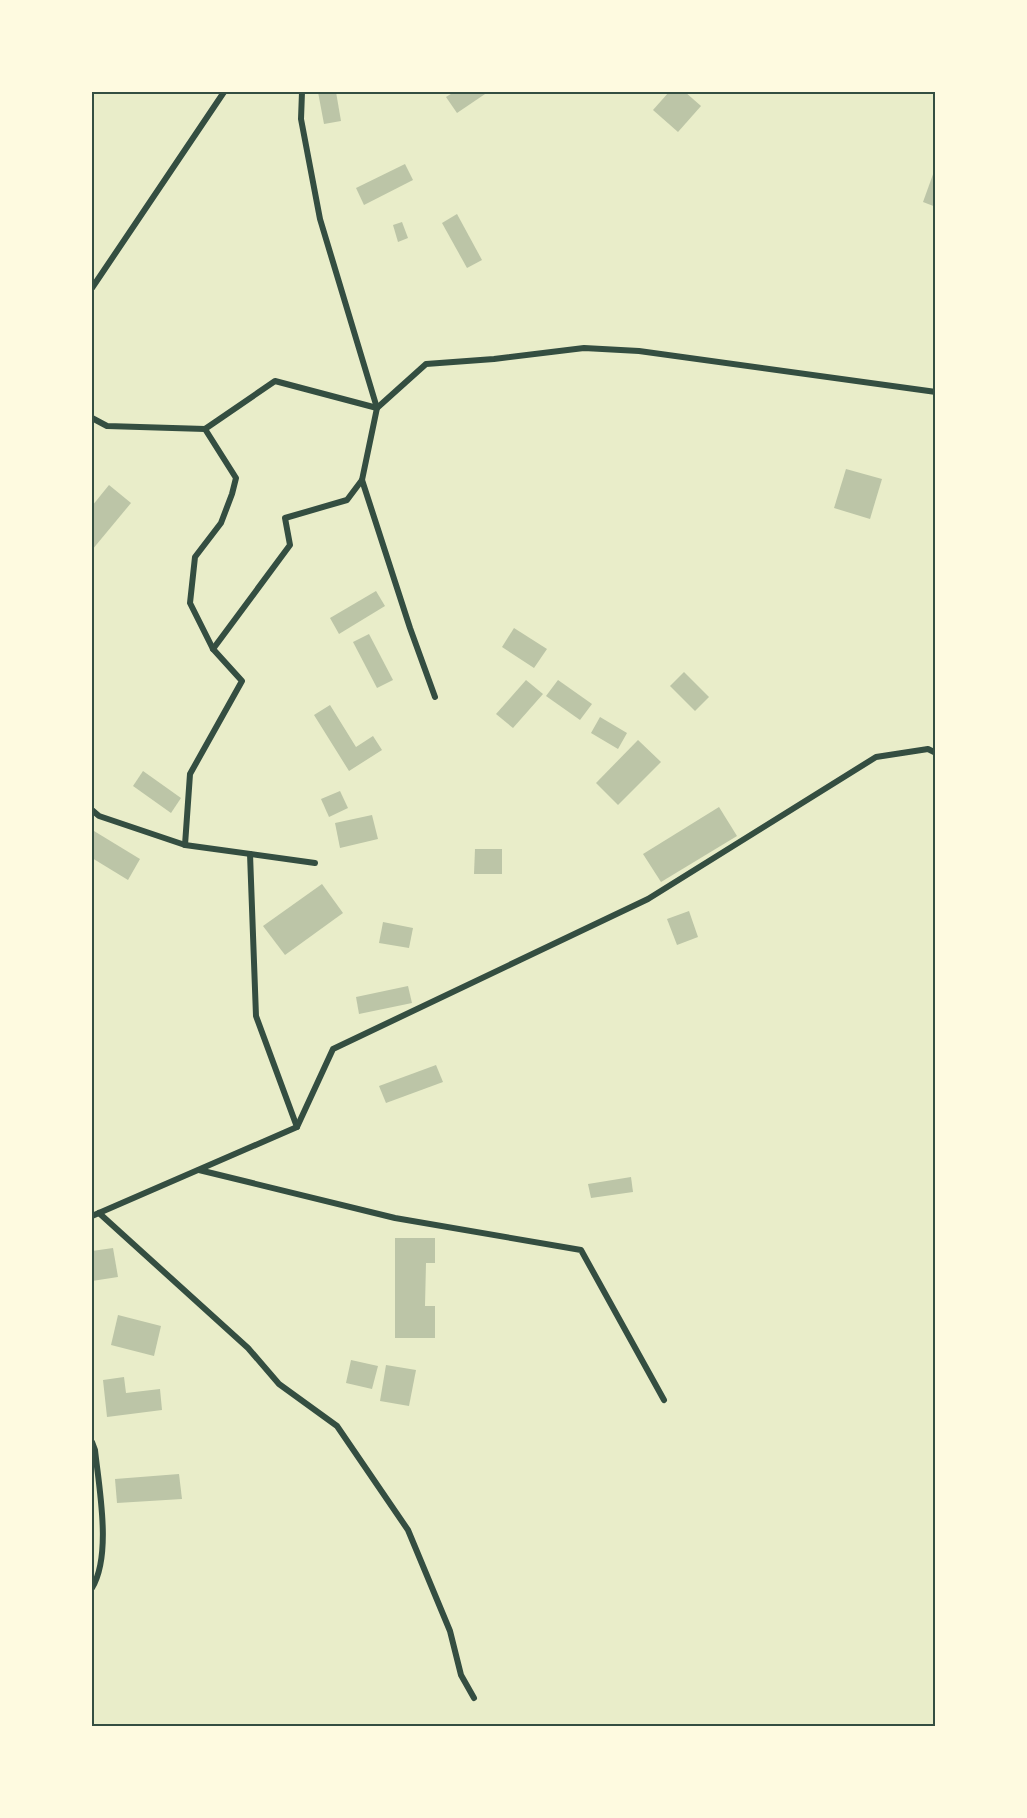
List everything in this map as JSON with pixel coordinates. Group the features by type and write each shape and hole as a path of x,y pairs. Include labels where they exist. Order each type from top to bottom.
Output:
{"street":[{"path":"92,288 224,92"},
{"path":"213,649 290,545 285,519 347,500 362,480 377,408 320,219 301,119 302,92"},
{"path":"377,408 426,364 495,359 584,348 639,351 936,392"},
{"path":"92,418 107,426 205,429 275,381 377,408"},
{"path":"185,845 190,774 242,681 213,649 190,603 195,557 221,523 236,478 205,429"},
{"path":"362,480 435,697"},
{"path":"92,1216 297,1127 333,1049 648,899 876,757 928,749 936,753"},
{"path":"92,810 99,816 185,845 315,863"},
{"path":"250,854 256,1016 297,1127"},
{"path":"199,1170 395,1218 581,1250 664,1400"},
{"path":"99,1213 248,1348 279,1384 337,1426 408,1530 450,1632 461,1675 474,1698"},
{"path":"92,1442 95,1450 104,1539 96,1582 92,1588"}],"building":[{"path":"318,92 336,92 341,121 324,124"},
{"path":"454,92 488,92 457,113 446,97"},
{"path":"669,92 685,92 701,106 678,132 653,110"},
{"path":"405,164 413,180 364,205 356,188"},
{"path":"936,166 936,207 923,202"},
{"path":"457,214 482,260 467,268 442,223"},
{"path":"402,222 408,238 398,242 393,225"},
{"path":"846,469 882,479 870,519 834,508"},
{"path":"109,485 131,503 92,550 92,506"},
{"path":"376,591 385,606 339,634 330,618"},
{"path":"514,628 547,649 534,668 502,647"},
{"path":"369,634 393,680 377,688 353,642"},
{"path":"684,672 709,697 695,711 670,686"},
{"path":"526,680 543,694 513,728 496,714"},
{"path":"558,680 592,704 580,720 546,696"},
{"path":"330,705 356,747 373,736 382,750 349,771 314,715"},
{"path":"600,717 627,733 618,749 591,733"},
{"path":"638,740 661,762 618,805 596,783"},
{"path":"143,771 181,798 171,813 133,786"},
{"path":"340,791 348,808 329,817 321,799"},
{"path":"719,807 737,836 661,882 643,854"},
{"path":"372,815 378,839 340,848 335,823"},
{"path":"94,831 140,859 128,880 92,858"},
{"path":"475,849 502,849 502,874 474,874"},
{"path":"322,884 343,913 285,955 263,926"},
{"path":"689,911 698,937 677,945 667,919"},
{"path":"383,922 413,928 409,948 379,943"},
{"path":"408,986 412,1003 359,1014 356,997"},
{"path":"436,1065 443,1082 386,1103 379,1086"},
{"path":"631,1177 633,1192 591,1198 588,1184"},
{"path":"395,1238 435,1238 435,1263 426,1263 425,1306 435,1306 435,1338 395,1338"},
{"path":"113,1248 118,1277 92,1281 92,1251"},
{"path":"118,1315 161,1326 154,1356 111,1345"},
{"path":"351,1360 378,1366 372,1389 346,1383"},
{"path":"386,1365 416,1370 409,1406 380,1401"},
{"path":"124,1377 126,1393 160,1389 162,1410 107,1417 103,1380"},
{"path":"179,1474 182,1499 117,1503 115,1479"}]}
